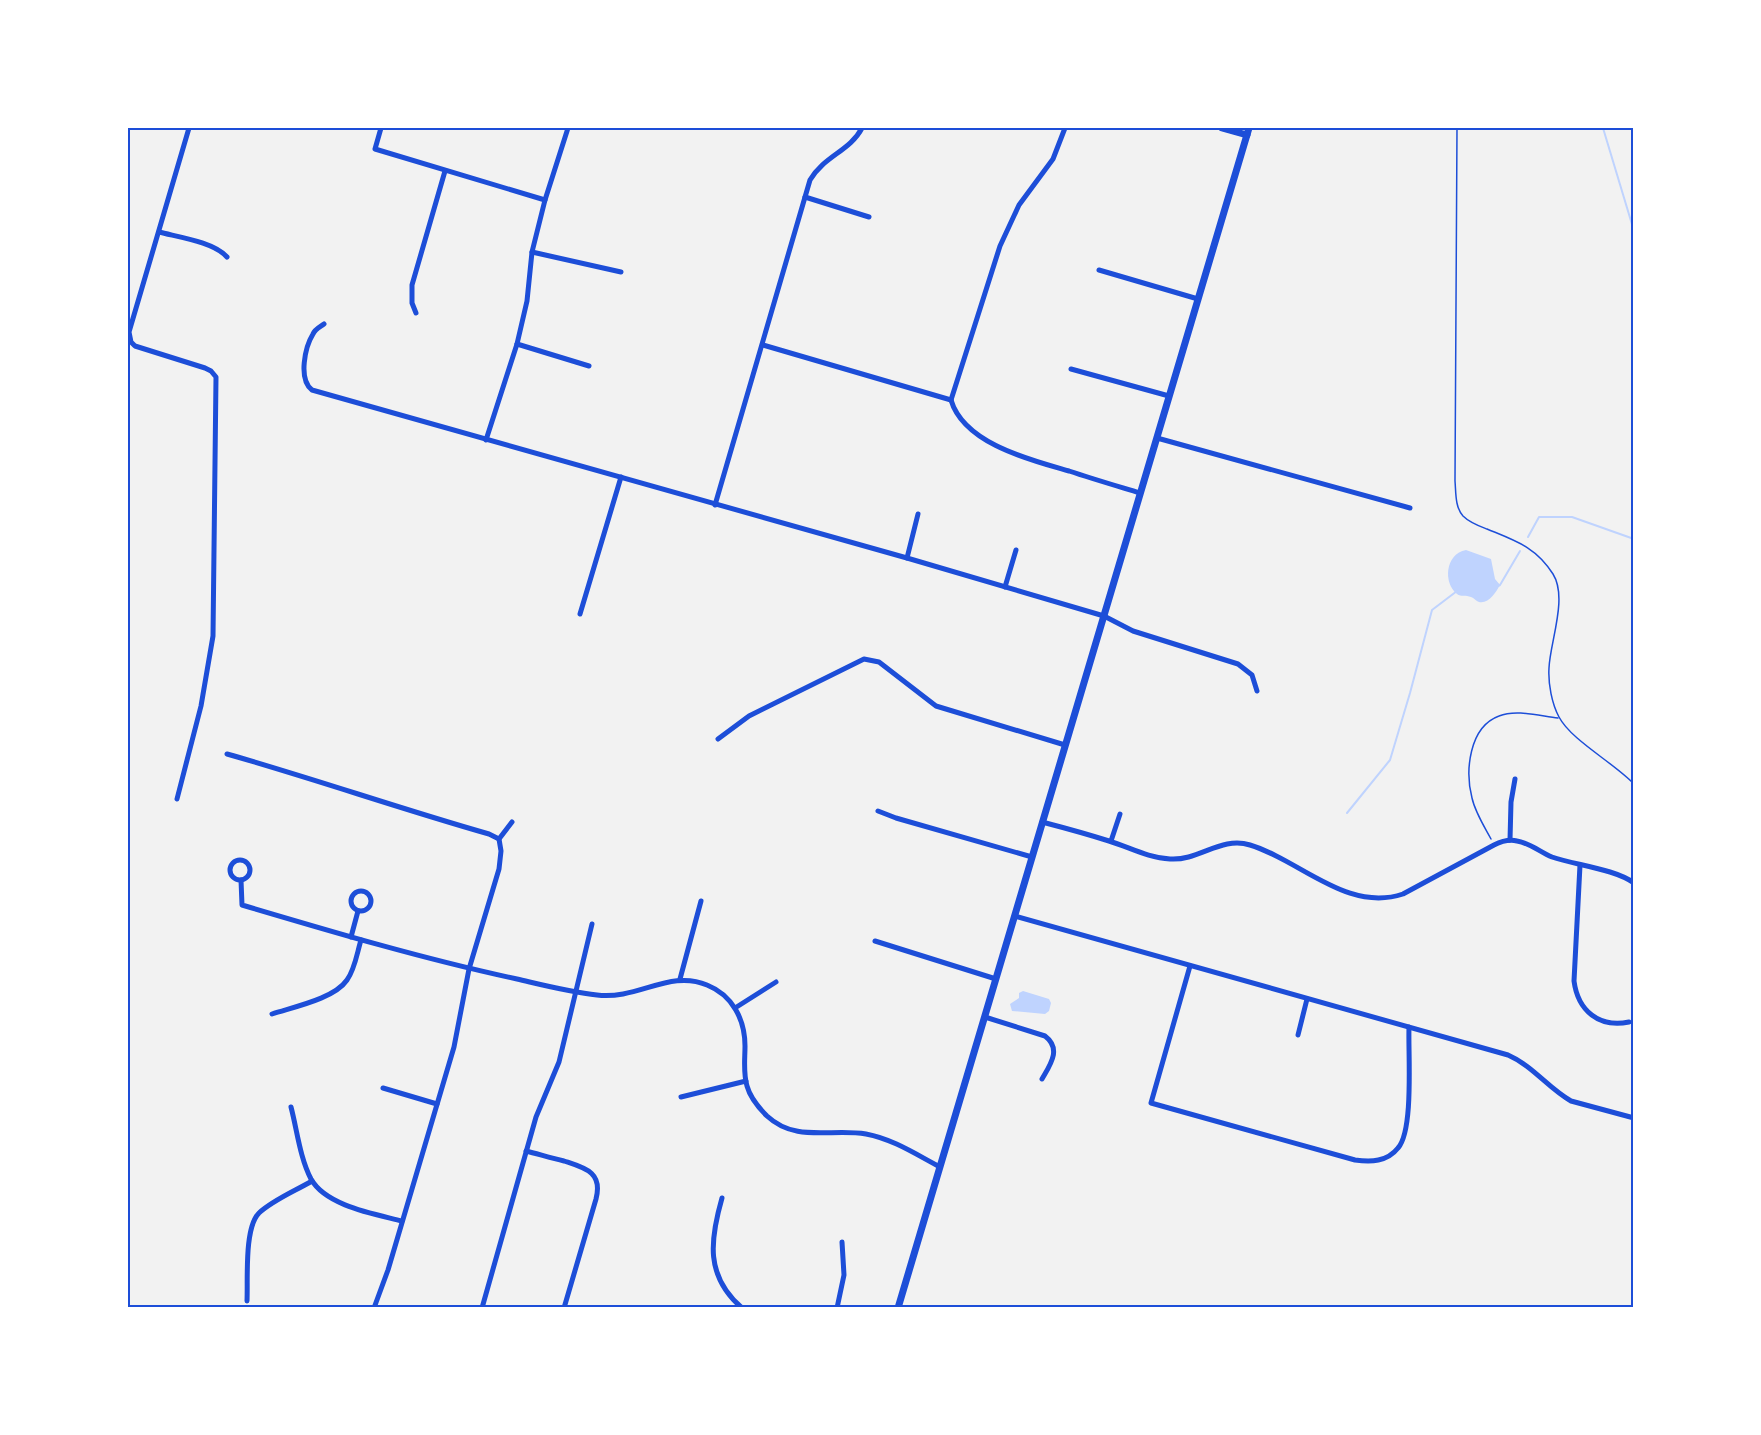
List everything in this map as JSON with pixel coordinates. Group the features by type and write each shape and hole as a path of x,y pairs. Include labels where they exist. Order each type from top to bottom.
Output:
{"street":[{"path":"177,800 201,706 213,636 216,377 205,368 135,346 131,342 129,332 189,128"},
{"path":"381,128 375,149 546,200"},
{"path":"486,440 517,344 527,301 532,252 568,128"},
{"path":"715,504 810,180 823,162 854,140 862,128"},
{"path":"1065,128 1053,159 1019,205 1000,246 951,400 967,425 997,446 1036,461 1140,493"},
{"path":"898,1308 1248,131 1222,128"},
{"path":"416,313 412,303 412,285 446,171"},
{"path":"805,197 868,217"},
{"path":"159,232 219,250 227,257"},
{"path":"532,252 621,272"},
{"path":"1099,270 1198,299"},
{"path":"324,324 315,330 311,337 304,366 304,379 312,390 1104,616 1134,631 1239,664 1252,675 1257,691"},
{"path":"517,344 589,366"},
{"path":"763,345 951,400"},
{"path":"1071,369 1169,396"},
{"path":"1157,438 1410,508"},
{"path":"580,614 621,477"},
{"path":"907,558 918,514"},
{"path":"1005,587 1016,550"},
{"path":"718,739 750,716 864,659 879,662 936,706 1065,745"},
{"path":"227,754 305,776 372,800 489,834 499,839"},
{"path":"1510,840 1511,802 1515,779"},
{"path":"879,811 896,818 1032,857"},
{"path":"1111,841 1120,814"},
{"path":"374,1308 388,1270 454,1047 469,969 499,869 501,851 499,839 512,822"},
{"path":"1042,822 1111,841 1136,852 1170,860 1192,856 1222,844 1248,844 1337,888 1362,897 1374,898 1403,894 1494,844 1510,840 1522,842 1553,857 1629,879 1634,883"},
{"path":"1580,865 1574,970 1576,993 1579,1002 1593,1016 1612,1024 1629,1022"},
{"path":"241,880 242,905 469,969 606,996 625,995 680,979 699,981 716,989 735,1008 743,1024 746,1081 760,1108 777,1124 787,1129 811,1134 849,1132 866,1134 887,1140 940,1167"},
{"path":"680,979 701,901"},
{"path":"351,937 358,911"},
{"path":"1015,916 1508,1055 1529,1067 1571,1101 1634,1118"},
{"path":"482,1308 536,1117 559,1062 592,924"},
{"path":"272,1014 329,995 343,985 352,970 361,940"},
{"path":"875,942 996,979"},
{"path":"1190,966 1151,1103 1355,1160 1383,1159 1399,1148 1406,1132 1409,1027"},
{"path":"735,1008 776,982"},
{"path":"1298,1035 1307,999"},
{"path":"985,1017 1045,1036 1052,1041 1053,1060 1042,1080"},
{"path":"681,1097 746,1081"},
{"path":"383,1088 437,1104"},
{"path":"291,1107 312,1181 322,1191 342,1203 402,1221"},
{"path":"526,1150 589,1170 597,1183 597,1193 564,1308"},
{"path":"247,1301 250,1236 254,1220 262,1211 312,1181"},
{"path":"722,1198 713,1238 714,1260 724,1288 742,1308"},
{"path":"837,1308 844,1275 843,1242"}],"path":[{"path":"1457,128 1455,426 1457,502 1463,516 1471,523 1520,542 1534,551 1546,563 1557,580 1560,596 1549,669 1549,684 1559,718 1570,731 1634,784"},
{"path":"1494,844 1472,800 1471,761 1475,740 1481,730 1492,720 1506,714 1559,718"}],"water":[{"path":"1466,550 1491,559 1495,579 1500,585 1492,597 1486,601 1479,602 1471,597 1459,595 1450,583 1448,569 1450,563 1454,557"},
{"path":"1023,991 1049,999 1051,1003 1049,1011 1045,1014 1012,1011 1010,1004 1019,998 1019,993"}],"waterway":[{"path":"1603,128 1634,231"},
{"path":"1528,537 1539,517 1572,517 1634,539"},
{"path":"1498,586 1520,551"},
{"path":"1347,813 1390,760 1432,610 1457,591"}]}
